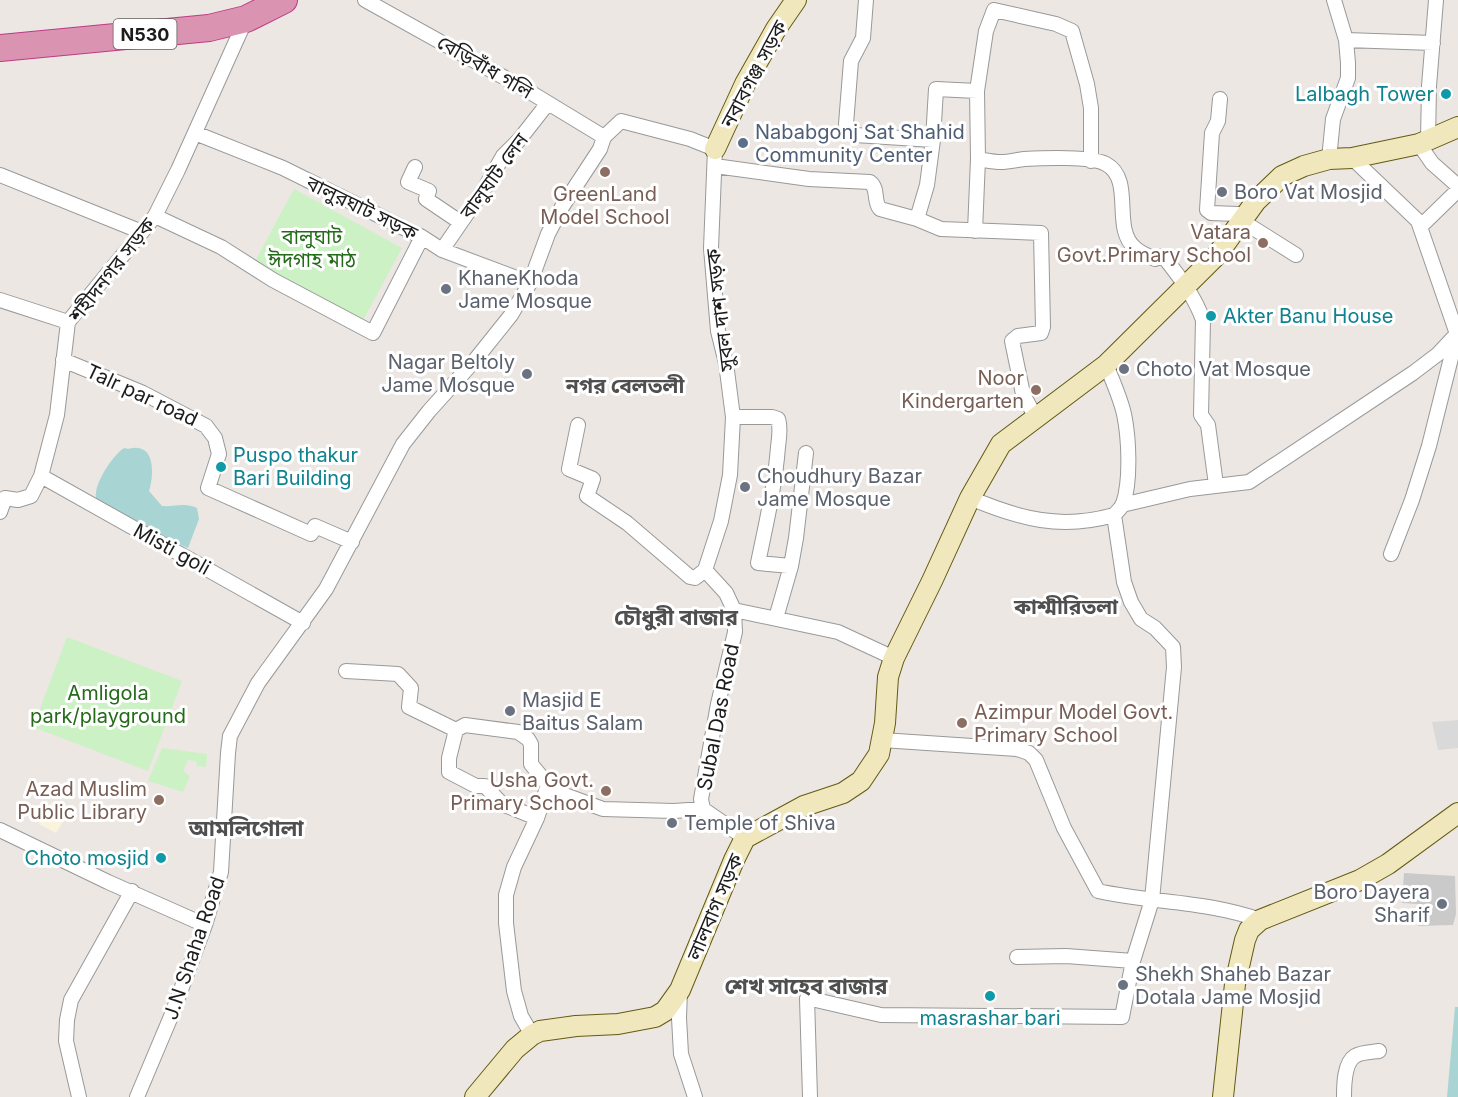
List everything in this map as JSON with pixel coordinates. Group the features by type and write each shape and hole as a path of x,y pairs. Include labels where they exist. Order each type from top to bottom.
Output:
{"highway":[{"name":"N530","path":"0,48 209,28 246,19 284,0"}],"street":[{"name":"বেড়িবাঁধ গলি","path":"366,0 604,136"},
{"path":"866,0 866,26 863,38 851,61 846,124 848,131 855,135 933,140"},
{"path":"1329,159 1333,119 1348,78 1346,39 1334,0"},
{"path":"1420,227 1458,188 1432,164 1424,142 1436,0"},
{"name":"নবাবগঞ্জ সড়ক","path":"715,157 745,84 793,1"},
{"path":"975,231 978,159 977,91 992,5 1072,31 1087,84 1090,108 1090,161"},
{"name":"শহীদনগর সড়ক","path":"1,502 31,496 41,476 57,415 68,322 155,216 246,19"},
{"path":"1346,39 1433,44"},
{"path":"917,219 927,185 936,89 977,91"},
{"path":"1220,99 1218,121 1212,133 1207,210 1211,213 1238,214 1242,221 1296,255"},
{"name":"বালুঘাট লেন","path":"442,250 486,186 503,156 519,140 548,103"},
{"path":"604,136 621,121 690,139 715,157 808,179 870,182 876,189 877,206 880,209 917,219 941,229 1038,232 1042,235 1043,327 1041,333 1018,336 1012,341 1023,394 1036,418"},
{"name":"লালবাগ সড়ক","path":"475,1097 515,1049 540,1030 618,1023 655,1017 664,1011 680,990 745,838 804,806 843,793 861,781 879,754 888,676 894,658 970,498 1001,444 1106,365 1217,255 1256,201 1282,176 1304,166 1329,159 1352,158 1424,142 1458,128"},
{"name":"বালুরঘাট সড়ক","path":"195,133 283,168 422,237 442,250 530,283"},
{"name":"J.N Shaha Road","path":"137,1097 172,1014 205,925 221,872 230,736 258,683 326,589 403,444 475,360 504,323 530,283 548,234 562,207 600,148 604,136"},
{"name":"সুবল দাশ সড়ক","path":"715,157 711,248 718,331 726,363 733,417"},
{"path":"1352,158 1418,221 1458,334 1429,446 1412,500 1391,554"},
{"path":"978,159 1001,162 1022,159 1090,161 1107,165 1120,180 1124,227 1128,239 1134,248 1146,255 1155,259 1163,256 1186,285 1203,320 1201,415 1208,425 1216,485"},
{"path":"415,167 408,182 429,191 426,199 460,222"},
{"path":"0,175 142,232"},
{"path":"155,216 221,247 273,280 373,333 422,237"},
{"path":"0,300 68,322"},
{"path":"970,498 1024,517 1062,523 1095,520 1118,510 1190,489 1249,482 1413,373 1438,354 1458,334"},
{"name":"Talr par road","path":"63,360 143,393 206,426 215,438 219,454 208,488 311,534 315,526 352,542"},
{"path":"810,1097 807,998 881,1015 1122,1017 1132,961 1152,900 1174,667 1173,647 1155,628 1142,619 1131,602 1124,582 1118,510 1126,482 1128,445 1124,414 1116,387 1106,365"},
{"path":"578,425 569,469 593,479 587,496 627,524 690,577 695,578 705,570 721,521 730,475 733,417 778,419 779,434 773,486 758,563 790,566"},
{"path":"776,618 790,566 806,453"},
{"name":"Misti goli","path":"41,476 303,623"},
{"path":"705,570 726,593 734,610 838,632 894,658"},
{"name":"Subal Das Road","path":"734,610 735,632 718,704 701,799 703,809 745,838"},
{"path":"346,671 398,674 411,688 409,707 456,730"},
{"path":"537,818 502,804 485,786 476,786 449,772 449,758 456,730 465,725 518,732 531,744 531,764 548,785 566,795 603,809 674,811 703,809"},
{"path":"882,740 1017,749 1029,753 1036,760 1064,828 1098,891 1223,909 1260,920"},
{"path":"532,1035 521,1016 514,991 506,923 506,895 514,867 537,818 548,785"},
{"path":"1223,1097 1235,984 1249,930 1260,920 1360,880 1388,864 1458,813"},
{"path":"0,830 98,878 205,925"},
{"path":"79,1097 66,1041 70,1000 132,891"},
{"path":"1017,957 1066,956 1132,961"},
{"path":"680,990 681,1054 694,1097"},
{"path":"1344,1097 1345,1080 1351,1061 1356,1055 1379,1051"}],"shaded area":[{"path":"1458,720 1458,748 1438,750 1432,722"},
{"path":"51,803 68,813 56,833 39,824"},
{"name":"Boro Dayera Sharif","path":"1404,873 1455,876 1456,914 1453,925 1418,926 1418,914 1432,913 1433,905 1402,903"}],"green space":[{"name":"বালুঘাট ঈদগাহ মাঠ","path":"294,189 402,248 361,324 253,265"},
{"name":"Amligola park/playground","path":"67,637 182,681 148,771 33,727"},
{"path":"162,748 207,754 206,767 197,766 196,761 188,760 183,771 190,776 183,792 148,781"}],"water":[{"path":"124,448 138,448 148,454 152,466 149,491 162,506 184,505 197,508 199,519 188,548 97,503 97,488 102,475 115,456"},
{"path":"1455,1007 1458,1007 1458,1097 1447,1097"}],"place":[{"name":"Lalbagh Tower","path":"1446,94"},
{"name":"Nababgonj Sat Shahid Community Center","path":"743,143"},
{"name":"GreenLand Model School","path":"605,172"},
{"name":"Boro Vat Mosjid","path":"1222,192"},
{"name":"Vatara Govt.Primary School","path":"1263,243"},
{"name":"KhaneKhoda Jame Mosque","path":"446,289"},
{"name":"Akter Banu House","path":"1211,316"},
{"name":"Choto Vat Mosque","path":"1124,369"},
{"name":"Nagar Beltoly Jame Mosque","path":"527,374"},
{"name":"Noor Kindergarten","path":"1036,390"},
{"name":"Puspo thakur Bari Building","path":"221,467"},
{"name":"Choudhury Bazar Jame Mosque","path":"745,487"},
{"name":"Masjid E Baitus Salam","path":"510,711"},
{"name":"Azimpur Model Govt. Primary School","path":"962,723"},
{"name":"Usha Govt. Primary School","path":"606,791"},
{"name":"Azad Muslim Public Library","path":"159,800"},
{"name":"Temple of Shiva","path":"672,823"},
{"name":"Choto mosjid","path":"161,858"},
{"name":"Boro Dayera Sharif","path":"1442,904"},
{"name":"Shekh Shaheb Bazar Dotala Jame Mosjid","path":"1123,985"},
{"name":"masrashar bari","path":"990,996"}],"district":[{"name":"নগর বেলতলী","path":"625,385"},
{"name":"কাশ্মীরিতলা","path":"1066,606"},
{"name":"চৌধুরী বাজার","path":"676,617"},
{"name":"আমলিগোলা","path":"246,828"},
{"name":"শেখ সাহেব বাজার","path":"806,986"}]}
